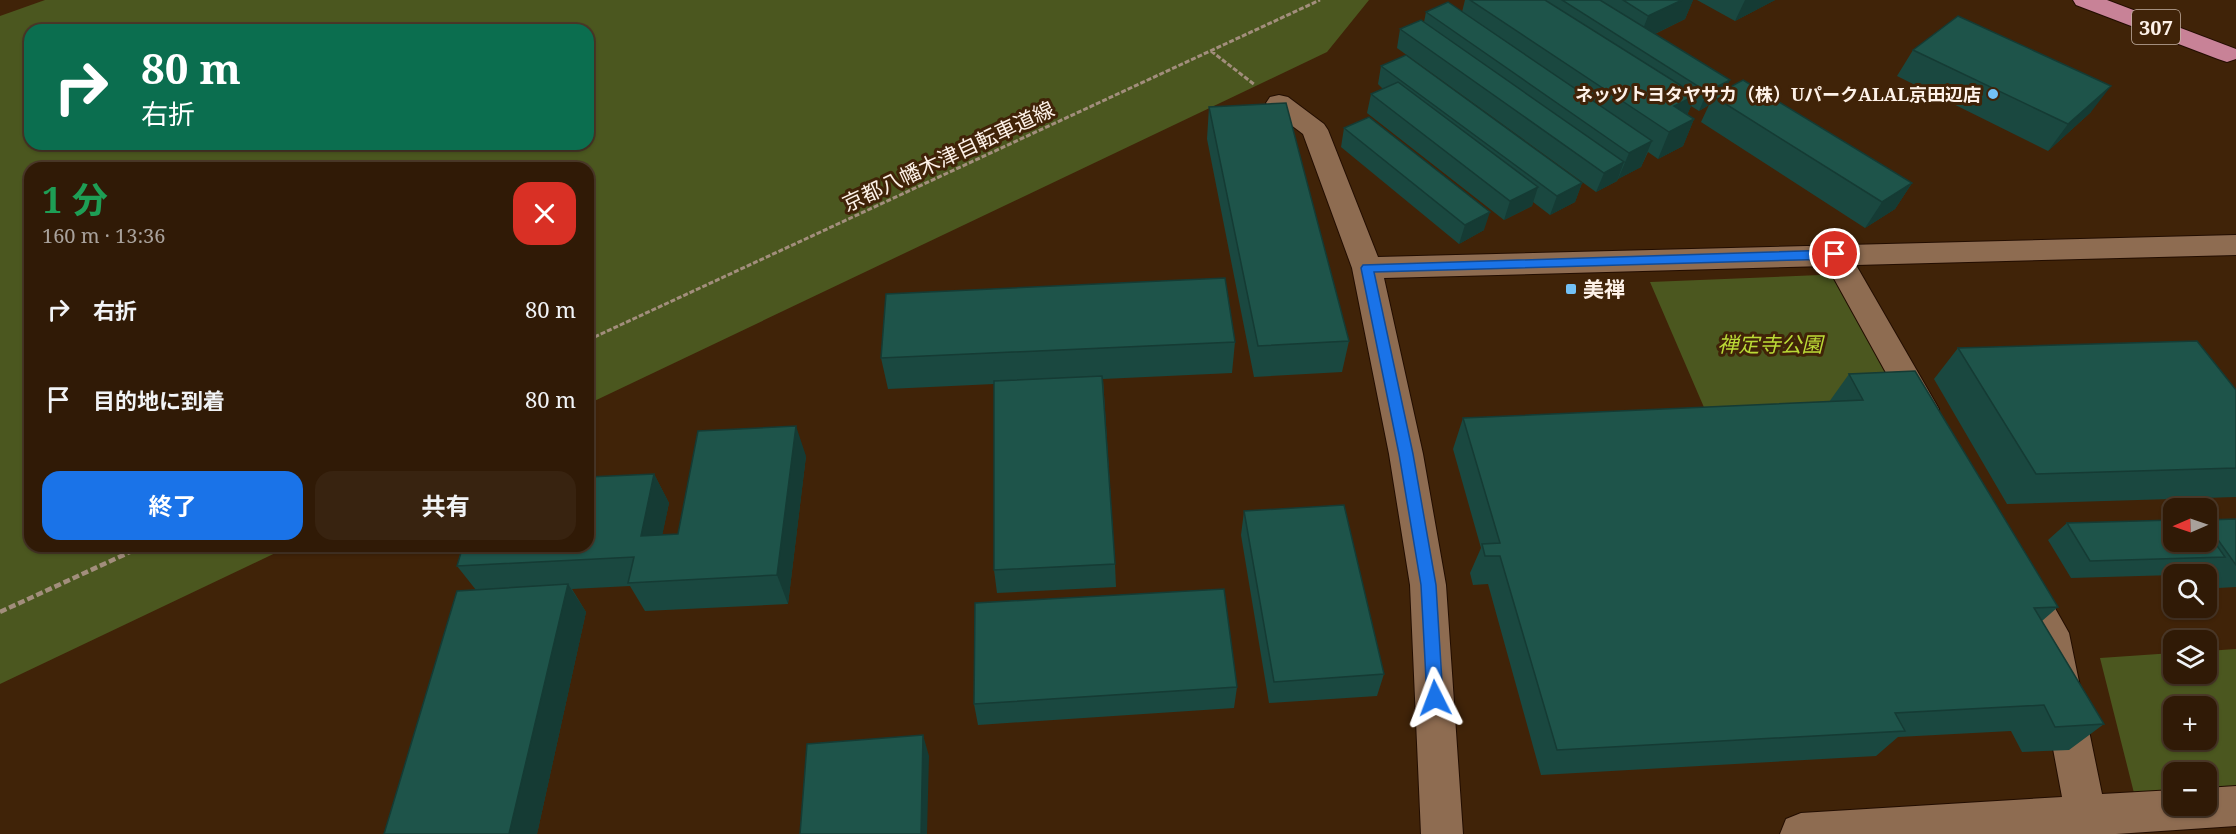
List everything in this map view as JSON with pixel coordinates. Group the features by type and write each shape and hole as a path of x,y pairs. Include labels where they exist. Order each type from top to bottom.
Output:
{"highway":[{"name":"307","path":"2085,0 2232,56"},
{"name":"307","path":"2116,0 2232,56"}],"street":[{"path":"1279,103 1315,130 1367,268 1406,454 1428,585 1442,834"},
{"path":"1367,268 2236,244"},
{"path":"1835,254 1940,438"},
{"path":"2004,551 2050,633 2086,816"},
{"path":"1801,834 2086,816 2132,823 2236,806"}],"path":[{"name":"京都八幡木津自転車道線","path":"594,337 1320,0"},
{"path":"1211,51 1279,103"},
{"path":"0,612 130,552"}],"green space":[{"path":"45,0 1369,0 1327,52 594,401 594,162 24,162 24,552 277,552 0,684 0,16"},
{"name":"禅定寺公園","path":"1844,274 1918,409 1706,412 1650,282"},
{"path":"2236,649 2236,788 2217,789 2217,762 2163,762 2163,792 2134,793 2100,658 2163,654 2163,684 2217,684 2217,650"}],"building":[{"path":"1470,0 1545,0 1696,95 1674,106 1694,119 1669,132"},
{"path":"1562,0 1600,0 1730,80 1707,92"},
{"path":"1623,0 1682,0 1648,16"},
{"path":"1448,2 1652,141 1629,153 1426,12"},
{"path":"1958,16 2111,86 2068,124 1913,50"},
{"path":"1421,20 1624,162 1604,173 1400,29"},
{"path":"1406,55 1582,183 1557,196 1381,66"},
{"path":"1743,80 1912,183 1882,202 1713,96"},
{"path":"1398,82 1538,187 1510,201 1371,94"},
{"path":"1286,103 1349,341 1258,346 1209,107"},
{"path":"1369,117 1490,212 1465,225 1344,128"},
{"path":"1225,278 1235,342 881,358 886,294"},
{"path":"2197,341 2236,390 2236,468 2036,474 1958,348"},
{"path":"1915,371 2058,607 2034,608 2104,724 2055,727 2044,705 1895,713 1905,731 1557,750 1500,556 1485,556 1482,544 1500,543 1463,418 1863,400 1849,374"},
{"path":"1102,376 1115,564 994,570 994,381"},
{"path":"796,426 777,575 628,583 634,557 457,566 461,552 594,552 594,477 654,474 641,536 678,534 698,431"},
{"path":"1344,505 1384,674 1274,682 1244,511"},
{"path":"2236,519 2236,565 2217,538 2217,520"},
{"path":"2163,520 2163,552 2217,552 2217,546 2225,557 2090,561 2067,523"},
{"path":"568,584 509,834 384,834 457,591"},
{"path":"1224,589 1237,687 974,704 975,603"},
{"path":"923,735 921,834 800,834 807,744"}],"place":[{"name":"ネッツトヨタヤサカ（株）UパークALAL京田辺店","path":"1993,94"},
{"name":"美禅","path":"1571,289"}],"route":[{"path":"1435,698 1428,585 1406,454 1367,268 1835,254"}]}
